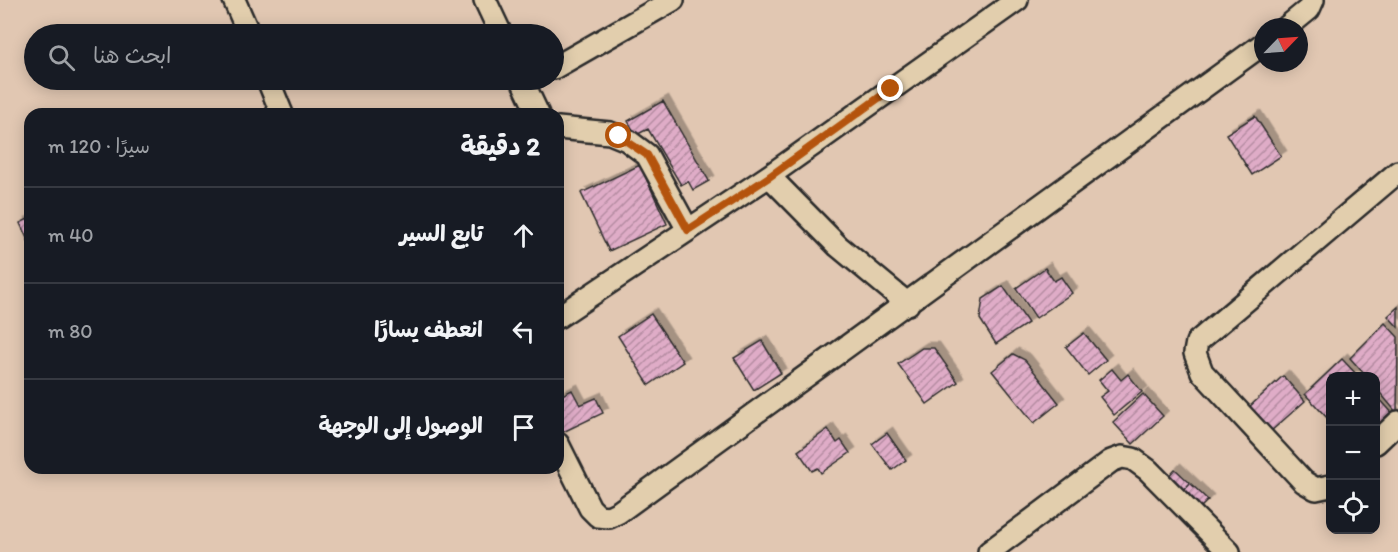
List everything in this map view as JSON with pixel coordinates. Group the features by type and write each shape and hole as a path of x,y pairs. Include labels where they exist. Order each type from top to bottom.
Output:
{"street":[{"path":"234,0 245,24"},
{"path":"484,0 496,24"},
{"path":"564,62 673,0"},
{"path":"564,313 769,177 1017,0"},
{"path":"1298,18 1309,9 1313,0"},
{"path":"564,456 590,508 598,516 609,517 908,304 1254,51"},
{"path":"272,90 280,108"},
{"path":"529,90 536,108"},
{"path":"564,129 610,133 647,155 688,230"},
{"path":"1326,487 1316,489 1304,482 1202,372 1195,353 1197,342 1398,172"},
{"path":"769,177 838,246 908,304"},
{"path":"1380,439 1398,422"},
{"path":"989,552 1111,462 1122,457 1133,459 1149,470 1229,552"}],"building":[{"path":"663,101 709,181 693,190 688,181 681,185 648,129 636,135 628,121"},
{"path":"1255,116 1281,156 1252,175 1226,134"},
{"path":"640,165 667,224 609,251 581,193"},
{"path":"1045,268 1054,281 1061,277 1072,293 1036,318 1016,288"},
{"path":"1003,286 1028,323 996,344 980,319 983,299"},
{"path":"1398,307 1398,327 1388,316"},
{"path":"651,314 683,362 649,385 618,336"},
{"path":"1385,323 1398,337 1397,413 1380,393 1380,372 1362,372 1350,358"},
{"path":"1084,333 1106,360 1088,375 1066,347"},
{"path":"762,341 781,373 754,390 734,358"},
{"path":"922,348 934,348 958,382 927,404 898,364"},
{"path":"1013,354 1025,360 1059,403 1034,423 992,371"},
{"path":"1342,359 1354,372 1328,372"},
{"path":"1112,369 1121,380 1128,374 1142,392 1114,415 1100,397 1108,391 1099,380"},
{"path":"1326,374 1326,417 1305,394"},
{"path":"1283,376 1305,401 1270,432 1248,408"},
{"path":"572,390 580,405 596,398 603,413 564,432 564,394"},
{"path":"1143,394 1163,416 1133,444 1113,422"},
{"path":"1380,399 1396,417 1380,432"},
{"path":"828,429 837,443 841,440 850,453 821,473 818,468 812,471 798,451"},
{"path":"887,433 906,460 892,470 872,444"},
{"path":"1175,469 1190,483 1179,495 1164,481"},
{"path":"1190,483 1208,500 1195,513 1179,495"}],"route":[{"path":"619,136 647,155 688,230 769,177 891,89"}]}
